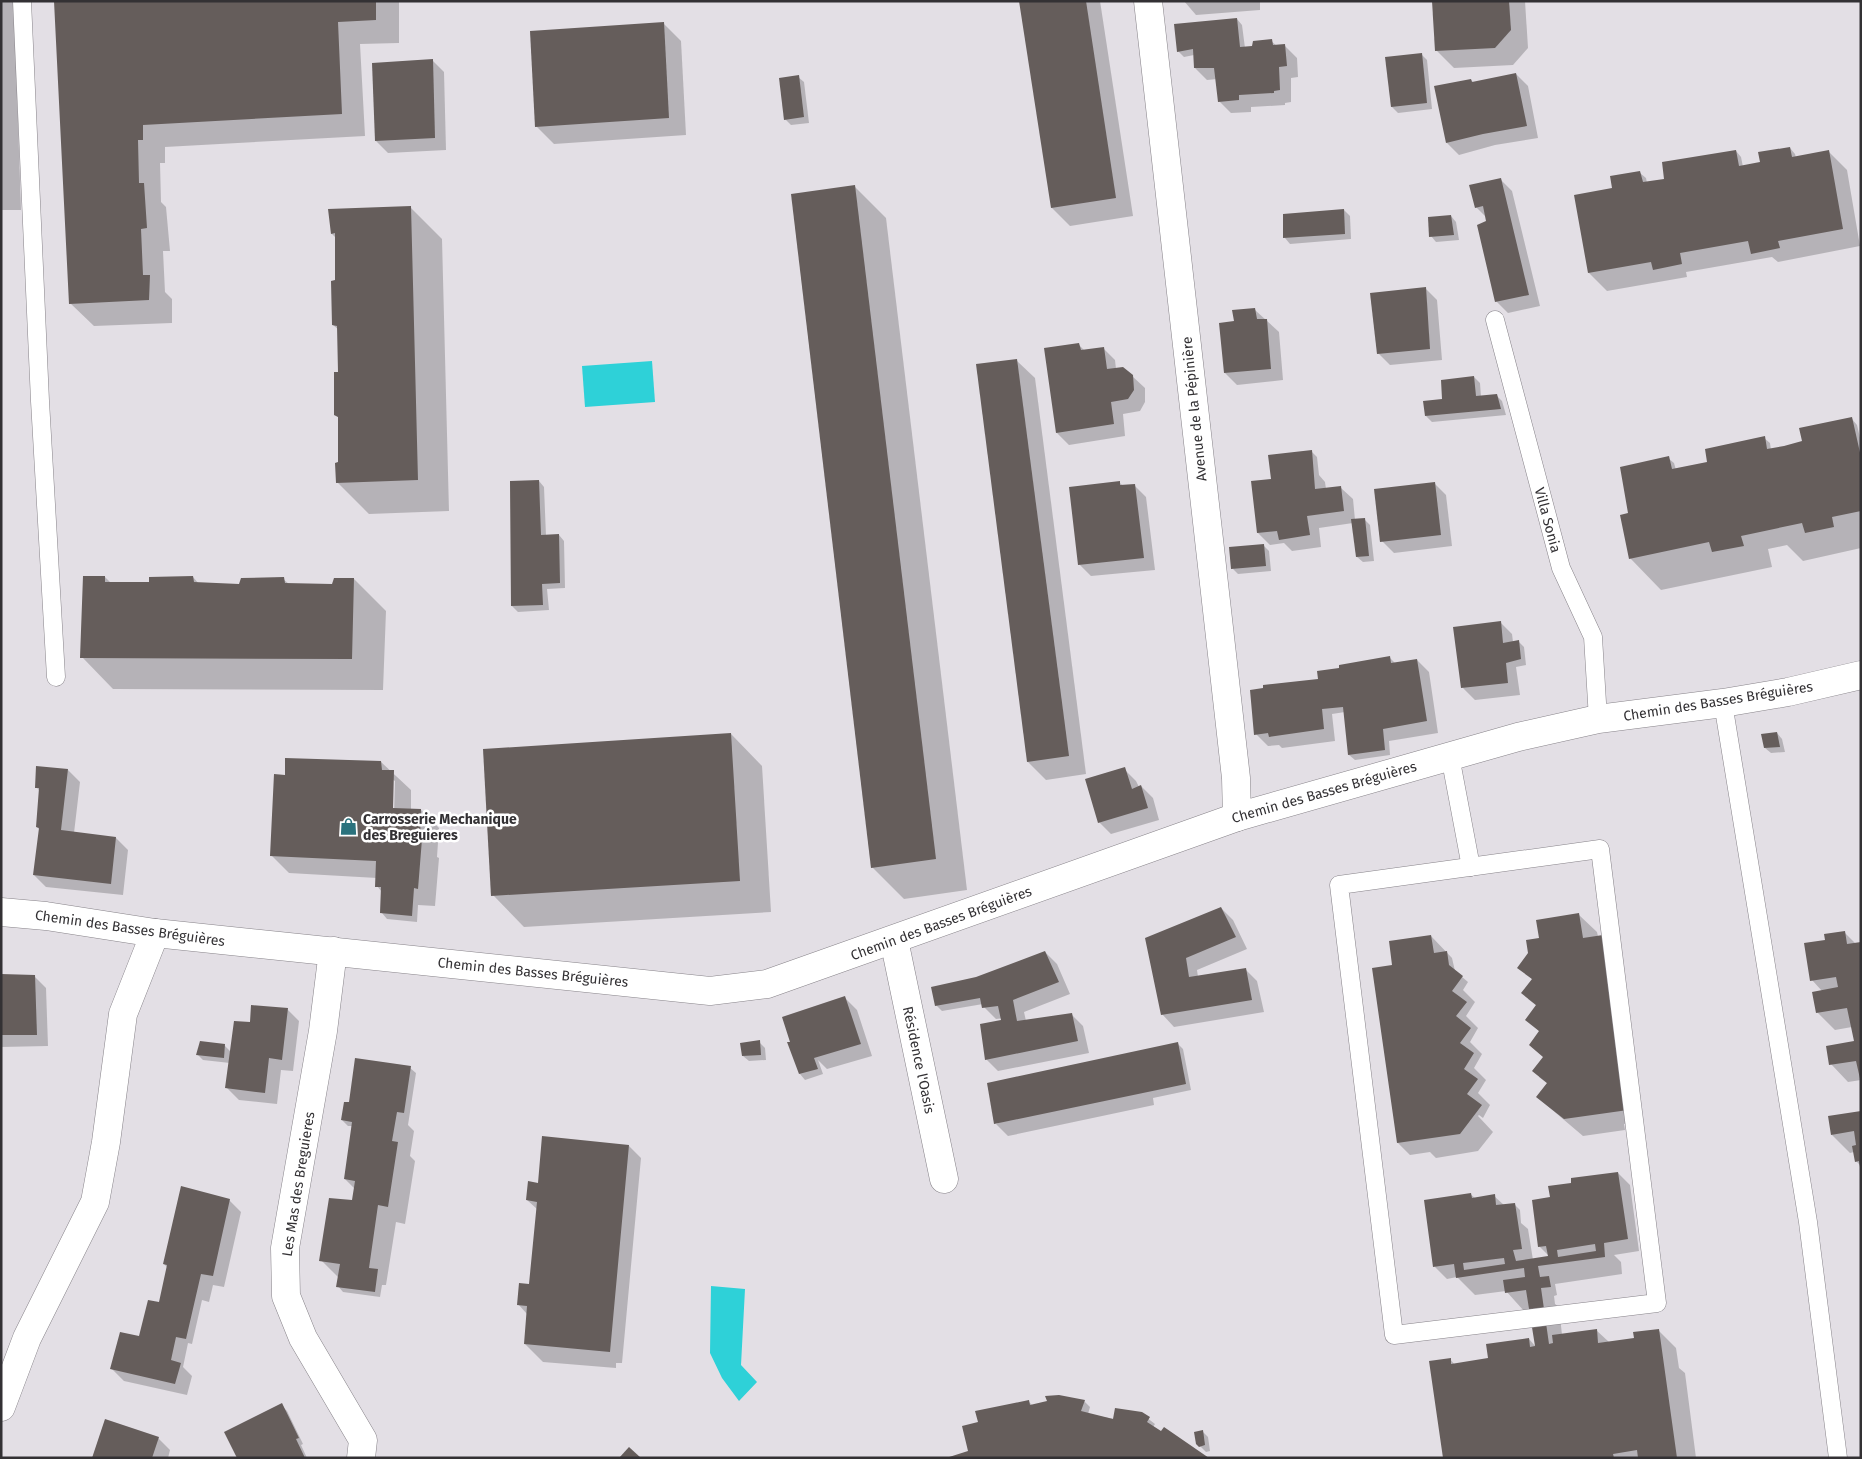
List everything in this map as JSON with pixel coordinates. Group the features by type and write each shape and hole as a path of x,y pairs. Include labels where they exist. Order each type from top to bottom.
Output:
{"street":[{"name":"Avenue de la Pépinière","path":"1148,1 1234,768 1237,817"},
{"name":"Chemin des Basses Bréguières","path":"1,912 46,916 155,933 710,992 767,984 1237,817 1518,737 1598,719 1723,703 1788,692 1861,675"},
{"path":"1,1407 27,1338 95,1202 106,1142 123,1014 155,933"},
{"name":"Résidence l'Oasis","path":"894,940 944,1180"},
{"name":"Les Mas des Breguieres","path":"333,951 323,1032 285,1248 286,1296 303,1338 363,1440 361,1458"}],"lane":[{"path":"22,1 40,401 56,677"},
{"name":"Villa Sonia","path":"1495,320 1561,568 1592,637 1598,719"},
{"path":"1723,703 1808,1222 1838,1458"},
{"path":"1450,756 1471,867"},
{"path":"1600,849 1657,1303 1394,1334 1340,885 1471,867 1600,849"}],"water":[{"path":"652,361 655,402 585,407 582,366"},
{"path":"711,1286 745,1289 741,1365 757,1382 739,1401 722,1378 710,1353"}],"building":[{"path":"54,1 376,1 376,20 338,22 342,114 143,125 143,140 138,140 139,183 144,183 147,228 141,229 143,275 150,275 149,300 69,304"},
{"path":"1019,1 1086,1 1116,198 1051,208"},
{"path":"1432,1 1509,1 1511,30 1495,48 1435,51"},
{"path":"1237,18 1240,47 1252,46 1253,41 1272,39 1273,45 1285,44 1287,66 1279,67 1280,90 1274,91 1274,93 1239,95 1239,100 1218,102 1214,68 1194,68 1193,49 1177,52 1174,24"},
{"path":"664,22 669,118 535,127 530,31"},
{"path":"1422,53 1427,103 1391,107 1385,57"},
{"path":"433,59 435,138 375,141 372,63"},
{"path":"1516,73 1527,126 1446,143 1434,86 1471,79 1472,82"},
{"path":"799,75 804,117 784,120 779,78"},
{"path":"1790,147 1792,157 1829,150 1843,229 1778,241 1780,248 1751,254 1748,241 1680,253 1682,264 1653,270 1651,262 1588,273 1574,195 1612,188 1610,176 1640,171 1643,182 1664,179 1662,162 1736,150 1739,166 1760,162 1758,152"},
{"path":"1501,178 1529,295 1495,302 1477,225 1486,221 1483,206 1475,208 1469,185"},
{"path":"855,185 936,859 871,868 791,194"},
{"path":"411,206 418,480 336,483 335,463 338,462 338,417 334,415 334,372 338,372 337,326 332,325 331,281 335,280 335,233 331,234 328,209"},
{"path":"1344,209 1345,234 1283,238 1283,214"},
{"path":"1451,215 1454,235 1429,237 1428,217"},
{"path":"1426,287 1430,349 1377,354 1370,293"},
{"path":"1255,308 1257,319 1267,319 1271,369 1224,373 1219,323 1234,321 1232,310"},
{"path":"1079,343 1081,350 1104,347 1107,369 1123,367 1133,375 1134,390 1128,399 1111,402 1114,424 1056,433 1044,348"},
{"path":"1017,359 1069,756 1027,762 976,364"},
{"path":"1474,376 1476,396 1497,394 1501,409 1425,416 1423,401 1442,399 1441,380"},
{"path":"1852,417 1861,457 1861,511 1832,517 1834,527 1805,533 1802,523 1741,536 1744,546 1712,552 1709,542 1629,559 1620,515 1628,513 1620,467 1669,456 1672,469 1707,462 1705,449 1765,436 1767,449 1784,446 1802,441 1799,428"},
{"path":"1312,450 1315,489 1341,486 1344,511 1307,516 1310,535 1279,540 1277,531 1257,533 1251,481 1271,479 1268,455"},
{"path":"539,480 541,535 559,534 560,583 542,584 543,605 511,606 510,481"},
{"path":"1120,481 1120,485 1135,484 1144,558 1078,565 1069,487"},
{"path":"1435,482 1441,535 1380,542 1374,489"},
{"path":"1365,518 1369,556 1356,557 1351,519"},
{"path":"1264,544 1266,566 1231,569 1229,547"},
{"path":"83,576 105,576 105,582 149,582 149,577 193,576 194,582 239,584 241,578 284,577 285,583 332,584 334,578 354,578 352,659 80,658"},
{"path":"1501,621 1503,643 1519,640 1521,659 1506,663 1508,683 1461,688 1453,627"},
{"path":"1390,656 1391,663 1417,659 1427,721 1383,729 1385,750 1348,755 1343,707 1322,709 1324,729 1269,737 1268,733 1254,735 1250,690 1263,688 1263,685 1318,679 1317,671"},
{"path":"1777,732 1780,747 1764,748 1761,734"},
{"path":"731,733 740,881 491,896 483,749"},
{"path":"285,758 381,761 382,770 394,770 393,808 421,809 420,839 422,839 418,889 414,888 412,916 380,913 381,887 375,887 376,861 270,856 274,774 285,775"},
{"path":"36,766 68,769 61,830 116,837 111,884 33,875 39,828 36,827 39,788 35,788"},
{"path":"1125,767 1132,789 1141,785 1148,808 1098,823 1085,779"},
{"path":"1221,907 1236,937 1186,958 1189,977 1246,968 1252,1000 1161,1015 1145,938"},
{"path":"1579,913 1583,938 1603,935 1628,1110 1564,1119 1536,1097 1547,1083 1532,1071 1543,1057 1529,1045 1539,1031 1525,1020 1536,1005 1521,993 1532,979 1517,968 1528,953 1526,940 1539,938 1536,920"},
{"path":"1845,931 1847,944 1861,942 1861,1083 1856,1061 1829,1065 1826,1046 1854,1041 1847,1008 1816,1013 1812,992 1838,987 1836,977 1810,981 1804,943 1825,940 1824,934"},
{"path":"1431,935 1434,953 1447,951 1449,965 1463,976 1452,991 1467,1002 1456,1016 1471,1028 1460,1043 1474,1053 1464,1069 1478,1079 1467,1094 1482,1105 1460,1134 1397,1143 1372,968 1392,965 1389,941"},
{"path":"1045,951 1059,982 1013,1000 1017,1021 1072,1013 1078,1041 985,1060 980,1024 1001,1020 998,1006 982,1008 980,998 935,1006 931,987 976,977"},
{"path":"1,974 35,975 37,1035 1,1035"},
{"path":"845,996 861,1044 814,1058 818,1069 799,1074 787,1042 790,1042 782,1017"},
{"path":"251,1005 288,1008 282,1060 269,1058 265,1093 225,1088 234,1021 250,1022"},
{"path":"760,1040 761,1055 742,1056 740,1043"},
{"path":"200,1041 225,1044 224,1058 196,1055"},
{"path":"1178,1042 1186,1084 994,1124 987,1083"},
{"path":"355,1058 411,1066 404,1113 397,1112 392,1141 398,1142 388,1207 378,1205 369,1268 378,1269 375,1292 336,1287 340,1264 319,1261 329,1198 352,1200 355,1181 344,1179 352,1122 341,1120 344,1102 349,1102"},
{"path":"1861,1111 1860,1167 1859,1161 1855,1162 1852,1146 1856,1145 1854,1131 1831,1135 1828,1116"},
{"path":"542,1136 629,1145 610,1352 524,1344 527,1306 517,1305 519,1283 529,1284 537,1202 526,1200 528,1181 538,1183"},
{"path":"1618,1172 1628,1239 1604,1243 1605,1257 1538,1266 1540,1277 1549,1276 1551,1287 1541,1288 1549,1344 1553,1343 1552,1335 1597,1329 1598,1343 1634,1338 1633,1332 1659,1329 1677,1458 1638,1458 1637,1450 1613,1454 1614,1458 1443,1458 1429,1361 1451,1358 1451,1364 1488,1358 1486,1344 1529,1338 1530,1347 1535,1346 1526,1290 1505,1293 1503,1280 1525,1277 1524,1268 1456,1278 1454,1264 1433,1267 1424,1200 1471,1193 1472,1198 1495,1194 1496,1205 1515,1203 1522,1249 1513,1250 1516,1261 1548,1256 1546,1246 1538,1247 1532,1200 1550,1197 1548,1186 1571,1183 1571,1178","holes":["1595,1244 1596,1251 1558,1257 1557,1250","1504,1258 1505,1264 1464,1270 1463,1263"]},
{"path":"181,1186 230,1199 213,1276 201,1274 186,1339 176,1337 171,1360 181,1363 175,1384 110,1369 120,1332 139,1336 148,1300 159,1302 167,1265 163,1264"},
{"path":"1059,1395 1085,1400 1081,1411 1113,1419 1115,1408 1142,1412 1150,1417 1147,1422 1161,1431 1164,1427 1209,1458 946,1458 968,1451 962,1426 978,1422 975,1411 1029,1400 1030,1405 1047,1401 1045,1396"},
{"path":"282,1403 299,1438 296,1439 305,1458 237,1458 224,1432"},
{"path":"105,1419 159,1437 152,1458 92,1458"},
{"path":"1203,1430 1205,1445 1199,1447 1196,1444 1194,1432"},
{"path":"629,1447 641,1458 619,1458"}],"place":[{"name":"Carrosserie Mechanique des Breguieres","path":"349,827"}]}
